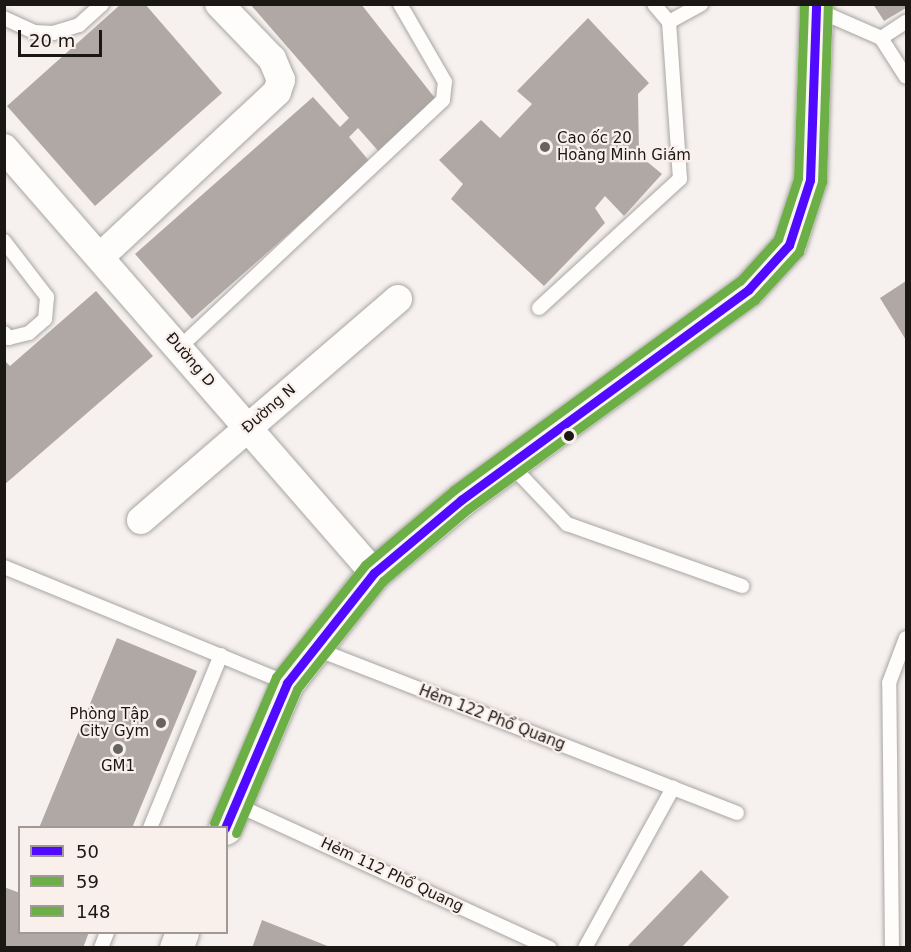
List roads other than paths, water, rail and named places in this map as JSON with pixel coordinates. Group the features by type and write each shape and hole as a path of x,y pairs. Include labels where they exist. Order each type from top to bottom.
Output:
{"main road":[{"path":"229,815 287,683 311,647 374,573 510,464 748,290 789,245 810,180 816,7"},
{"path":"176,948 182,934"}],"street":[{"path":"100,257 277,92 281,80 272,59 219,4"},
{"name":"Đường D","path":"4,148 374,573"},
{"name":"Đường N","path":"141,520 398,299"}],"lane":[{"path":"4,18 34,32 52,33 79,25 102,4"},
{"path":"179,348 444,100 445,82 400,4"},
{"path":"539,308 680,178 669,22 654,4"},
{"path":"669,22 701,4"},
{"path":"816,7 881,38 906,77"},
{"path":"881,38 906,22"},
{"path":"4,241 47,297 45,319 29,333 7,336"},
{"path":"510,464 567,524 742,586"},
{"path":"4,567 287,683"},
{"path":"892,948 889,683 906,638"},
{"name":"Hẻm 122 Phổ Quang","path":"311,647 737,813"},
{"path":"151,826 221,655"},
{"path":"585,948 673,788"},
{"name":"Hẻm 112 Phổ Quang","path":"229,815 550,948"},
{"path":"101,948 107,934"}],"place":[{"name":"Cao ốc 20 Hoàng Minh Giám","path":"545,147"},
{"name":"Phòng Tập City Gym","path":"161,723"},
{"name":"GM1","path":"118,749"}]}
